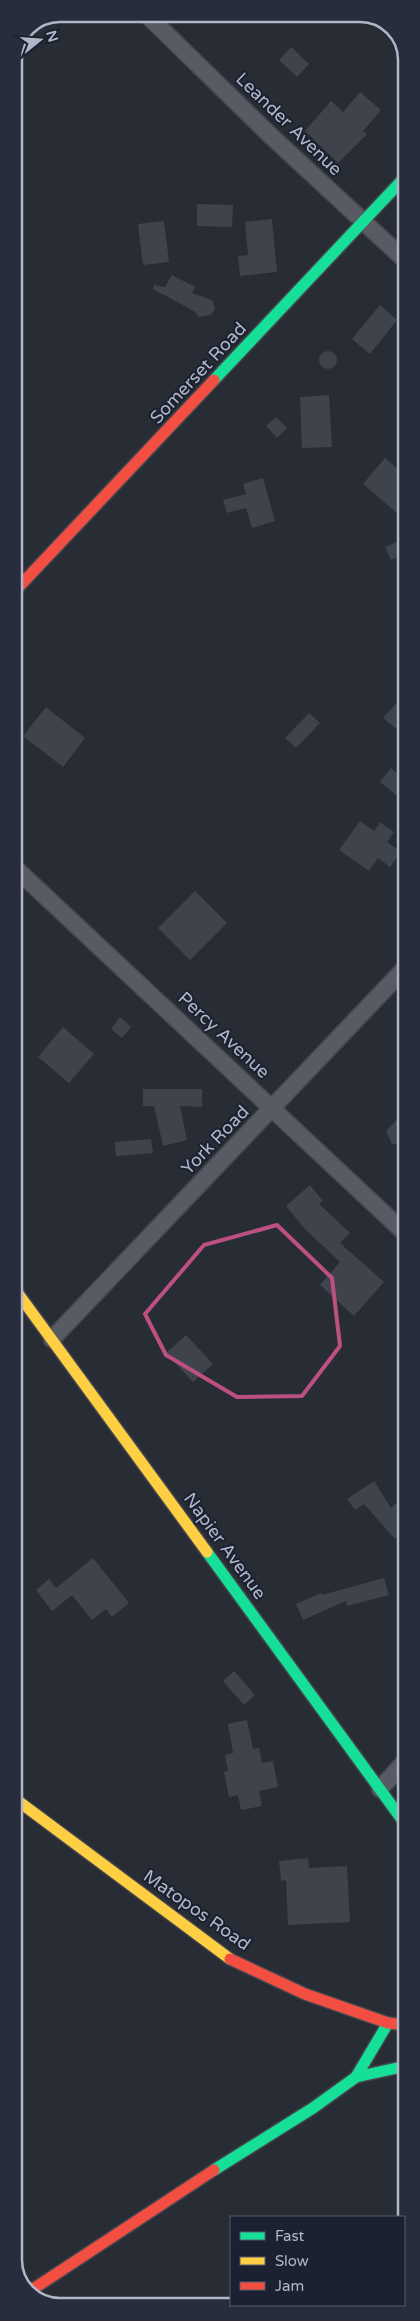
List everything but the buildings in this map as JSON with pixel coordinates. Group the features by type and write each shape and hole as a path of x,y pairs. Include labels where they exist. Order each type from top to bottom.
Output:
{"street":[{"name":"Leander Avenue","path":"155,22 363,223 397,253"},
{"name":"Somerset Road","path":"22,583 397,186"},
{"name":"Percy Avenue","path":"22,875 274,1108 398,1226"},
{"name":"York Road","path":"52,1339 274,1108 397,976"},
{"name":"Napier Avenue","path":"23,1299 398,1813"},
{"path":"380,1788 398,1769"},
{"name":"Matopos Road","path":"23,1804 231,1958 305,1994 398,2024"},
{"path":"356,2077 388,2022"},
{"path":"34,2288 146,2213 313,2108 356,2077 398,2068"}],"highlighted area":[{"path":"277,1225 332,1278 340,1346 302,1396 237,1397 166,1355 145,1314 204,1245"}],"traffic: fast":[{"path":"214,380 397,185"},
{"path":"207,1552 398,1814"},
{"path":"214,2170 313,2108 356,2077 388,2023"},
{"path":"356,2077 398,2068"}],"traffic: slow":[{"path":"23,1300 207,1552"},
{"path":"23,1805 230,1959"}],"traffic: jam":[{"path":"22,583 214,380"},
{"path":"230,1959 305,1994 388,2023 398,2024"},
{"path":"34,2288 214,2170"}]}
